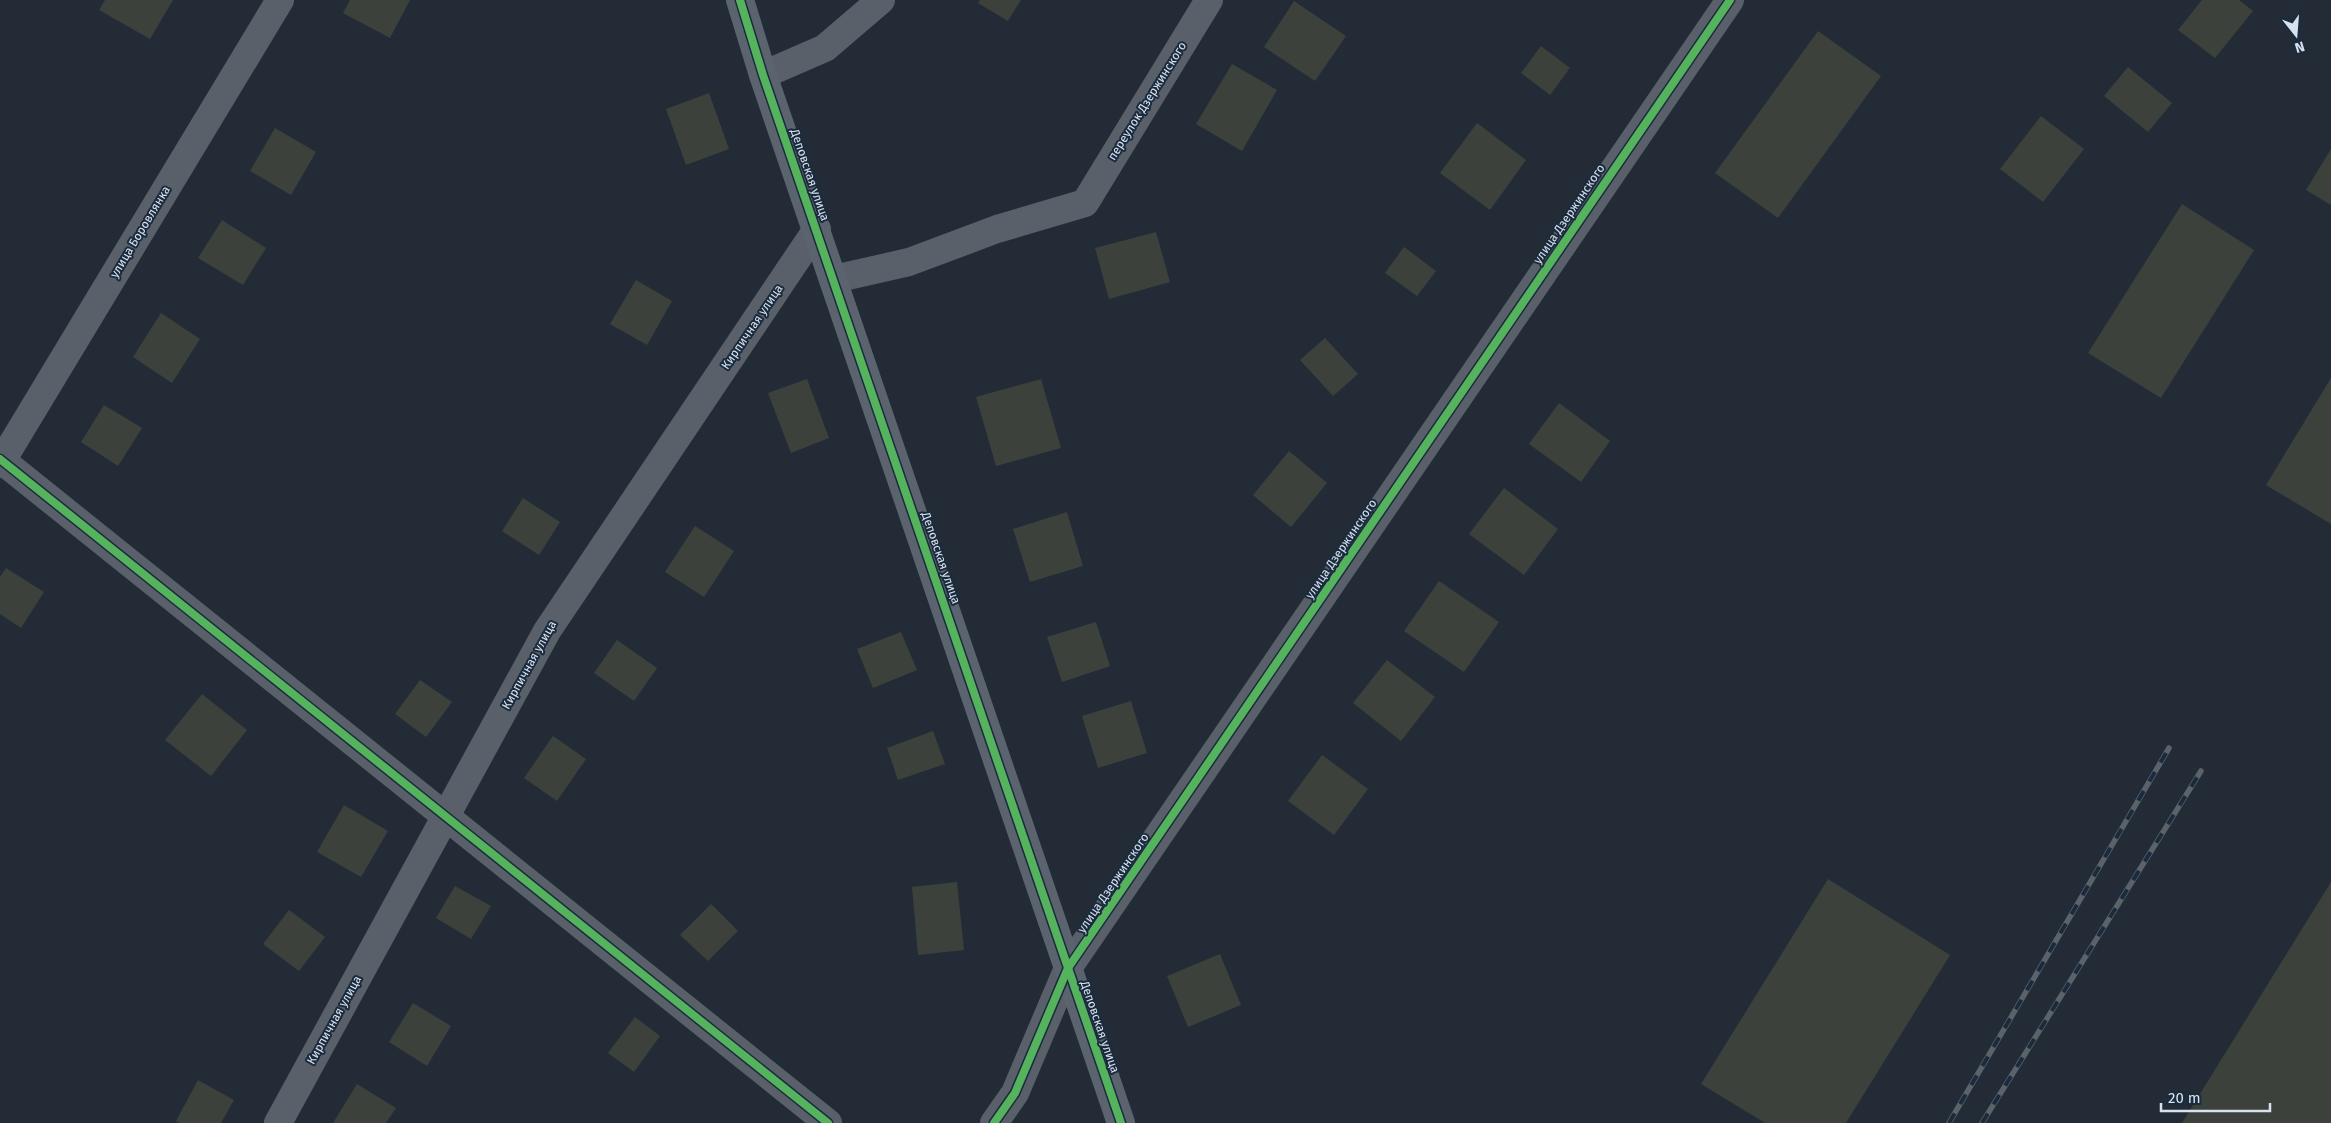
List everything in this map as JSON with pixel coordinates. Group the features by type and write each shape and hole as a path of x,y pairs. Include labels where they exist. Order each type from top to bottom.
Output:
{"street":[{"name":"улица Боровлянка","path":"1,461 280,0"},
{"name":"Деповская улица","path":"740,0 763,75 1121,1123"},
{"path":"763,75 825,48 881,0"},
{"name":"переулок Дзержинского","path":"834,279 909,262 997,229 1085,203 1209,0"},
{"name":"улица Дзержинского","path":"994,1123 1015,1093 1068,968 1730,0"},
{"name":"Кирпичная улица","path":"278,1123 547,630 817,229"},
{"path":"1,461 828,1123"}],"building":[{"path":"105,0 173,0 150,39 99,10"},
{"path":"350,0 410,0 390,38 343,13"},
{"path":"980,0 1021,0 1008,21 978,3"},
{"path":"2202,0 2239,0 2253,11 2215,58 2178,30"},
{"path":"1294,1 1346,36 1315,81 1264,47"},
{"path":"1818,31 1881,76 1778,218 1715,173"},
{"path":"1541,46 1570,68 1550,95 1521,73"},
{"path":"1232,64 1277,90 1242,151 1196,124"},
{"path":"2128,67 2172,103 2148,132 2104,96"},
{"path":"709,93 729,149 686,165 666,109"},
{"path":"2041,116 2084,149 2043,202 2000,169"},
{"path":"1477,123 1526,160 1490,210 1440,173"},
{"path":"275,128 316,152 291,195 250,171"},
{"path":"2331,149 2331,205 2306,190"},
{"path":"2182,204 2254,250 2161,398 2088,353"},
{"path":"222,220 266,248 243,285 198,258"},
{"path":"1156,232 1170,282 1109,299 1095,248"},
{"path":"1404,247 1436,271 1417,296 1385,273"},
{"path":"636,280 672,301 647,345 610,324"},
{"path":"161,313 200,339 172,383 133,357"},
{"path":"1325,338 1358,374 1333,396 1300,360"},
{"path":"2331,378 2331,524 2266,485"},
{"path":"807,379 829,438 791,453 768,393"},
{"path":"1041,379 1061,448 996,466 976,397"},
{"path":"1559,403 1610,441 1581,482 1529,444"},
{"path":"104,405 142,428 118,466 81,442"},
{"path":"1289,451 1327,483 1291,527 1253,495"},
{"path":"1504,488 1558,529 1524,575 1469,534"},
{"path":"523,498 560,522 539,555 502,531"},
{"path":"1067,512 1083,566 1030,582 1013,529"},
{"path":"695,526 734,551 704,597 665,572"},
{"path":"6,568 44,592 21,628 0,614 0,577"},
{"path":"1439,581 1499,622 1464,672 1404,631"},
{"path":"1096,622 1110,666 1062,682 1047,637"},
{"path":"901,632 917,670 873,688 857,649"},
{"path":"617,640 657,668 634,701 594,673"},
{"path":"1387,660 1435,697 1401,741 1353,703"},
{"path":"420,680 452,702 426,737 395,714"},
{"path":"202,694 247,730 211,776 165,740"},
{"path":"1131,701 1147,753 1098,768 1082,716"},
{"path":"933,731 945,764 898,780 887,748"},
{"path":"553,736 586,759 557,801 524,778"},
{"path":"1322,755 1368,789 1334,835 1288,801"},
{"path":"344,805 388,831 361,877 317,852"},
{"path":"1828,879 1950,955 1846,1123 1765,1123 1701,1084"},
{"path":"957,882 964,950 918,955 912,887"},
{"path":"2331,882 2331,1123 2182,1123"},
{"path":"455,886 491,906 471,939 436,918"},
{"path":"711,904 738,931 708,961 680,935"},
{"path":"289,910 325,937 299,971 263,944"},
{"path":"1220,954 1241,1005 1188,1027 1167,976"},
{"path":"413,1003 451,1026 427,1066 389,1042"},
{"path":"635,1017 660,1036 634,1072 608,1053"},
{"path":"198,1080 234,1100 221,1123 180,1123 176,1121"},
{"path":"357,1084 396,1108 386,1123 333,1123"}],"railway":[{"path":"1949,1123 2169,748"},
{"path":"1982,1123 2201,771"}],"cycle path":[{"path":"740,0 763,75 1121,1123"},
{"path":"994,1123 1015,1093 1068,968 1730,0"},
{"path":"0,459 828,1123"}]}
